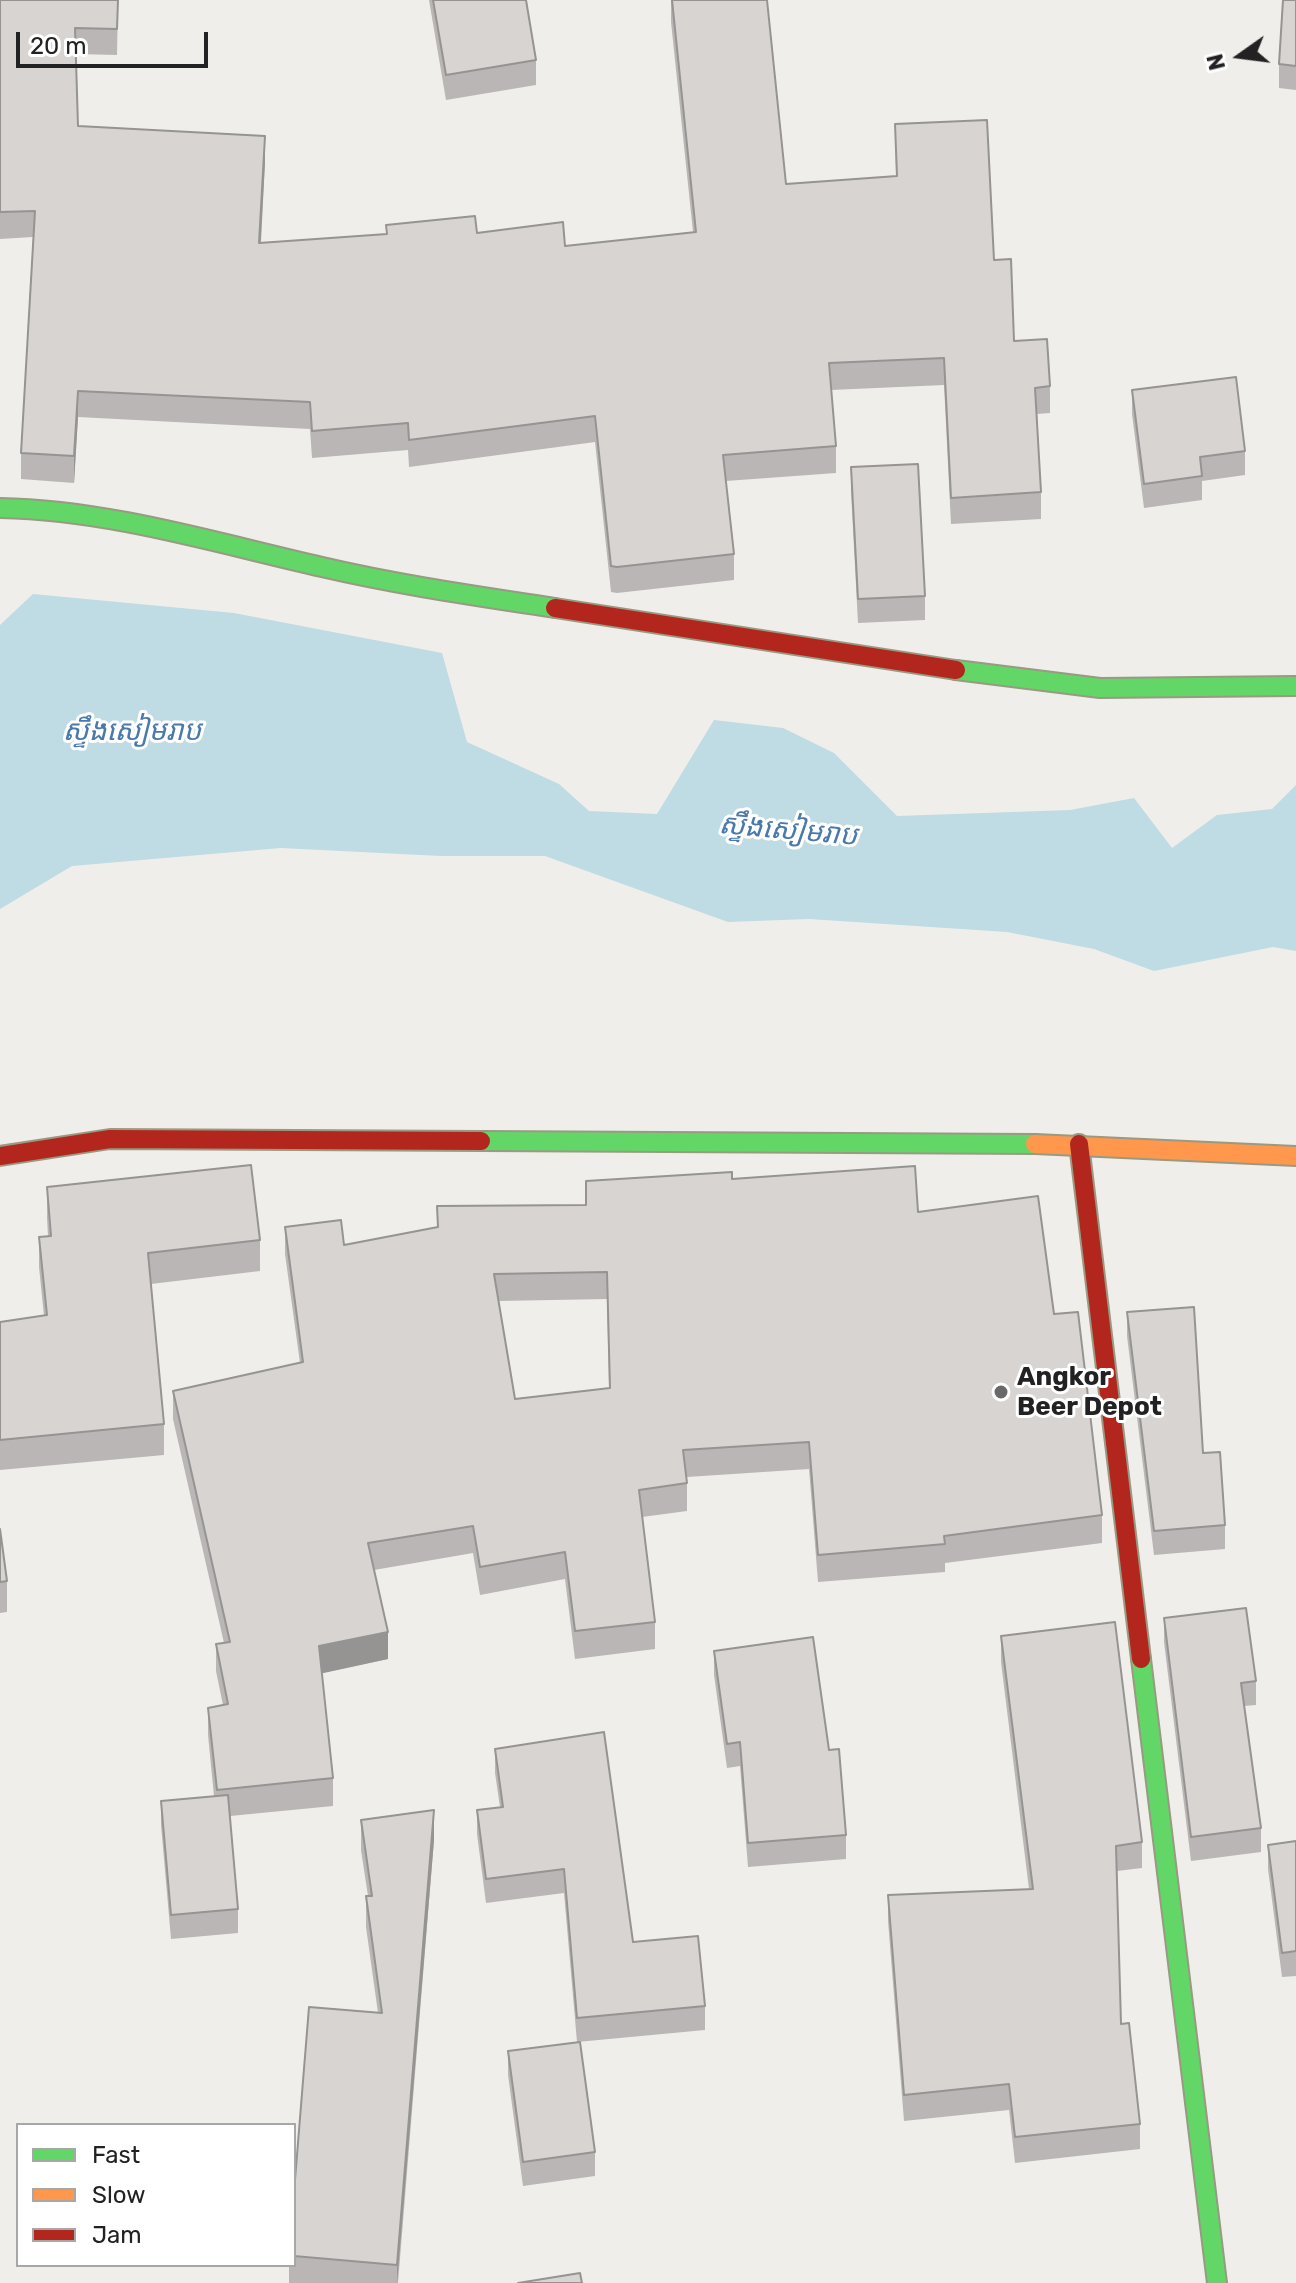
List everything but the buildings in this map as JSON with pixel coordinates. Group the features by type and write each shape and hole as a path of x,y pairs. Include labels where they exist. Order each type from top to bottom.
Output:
{"street":[{"path":"0,508 45,509 137,525 382,581 878,660 1100,688 1296,686"},
{"path":"0,1156 110,1139 1079,1144 1296,1156"},
{"path":"1079,1144 1217,2283"}],"water":[{"name":"ស្ទឹងសៀមរាប","path":"33,594 234,613 442,653 467,742 559,784 589,811 657,814 714,720 783,728 834,753 897,816 1070,810 1134,798 1172,848 1217,815 1272,809 1296,785 1296,951 1273,947 1154,971 1094,949 1007,932 809,919 728,922 545,856 441,856 281,848 72,866 0,909 0,625"}],"traffic: fast":[{"path":"0,508 122,521 380,579 555,608"},
{"path":"956,670 1100,688 1296,686"},
{"path":"481,1141 1035,1144"},
{"path":"1141,1659 1217,2283"}],"traffic: slow":[{"path":"1035,1144 1296,1156"}],"traffic: jam":[{"path":"555,608 956,670"},
{"path":"0,1156 110,1139 481,1141"},
{"path":"1079,1144 1141,1659"}],"place":[{"name":"Angkor Beer Depot","path":"1001,1392"}]}
